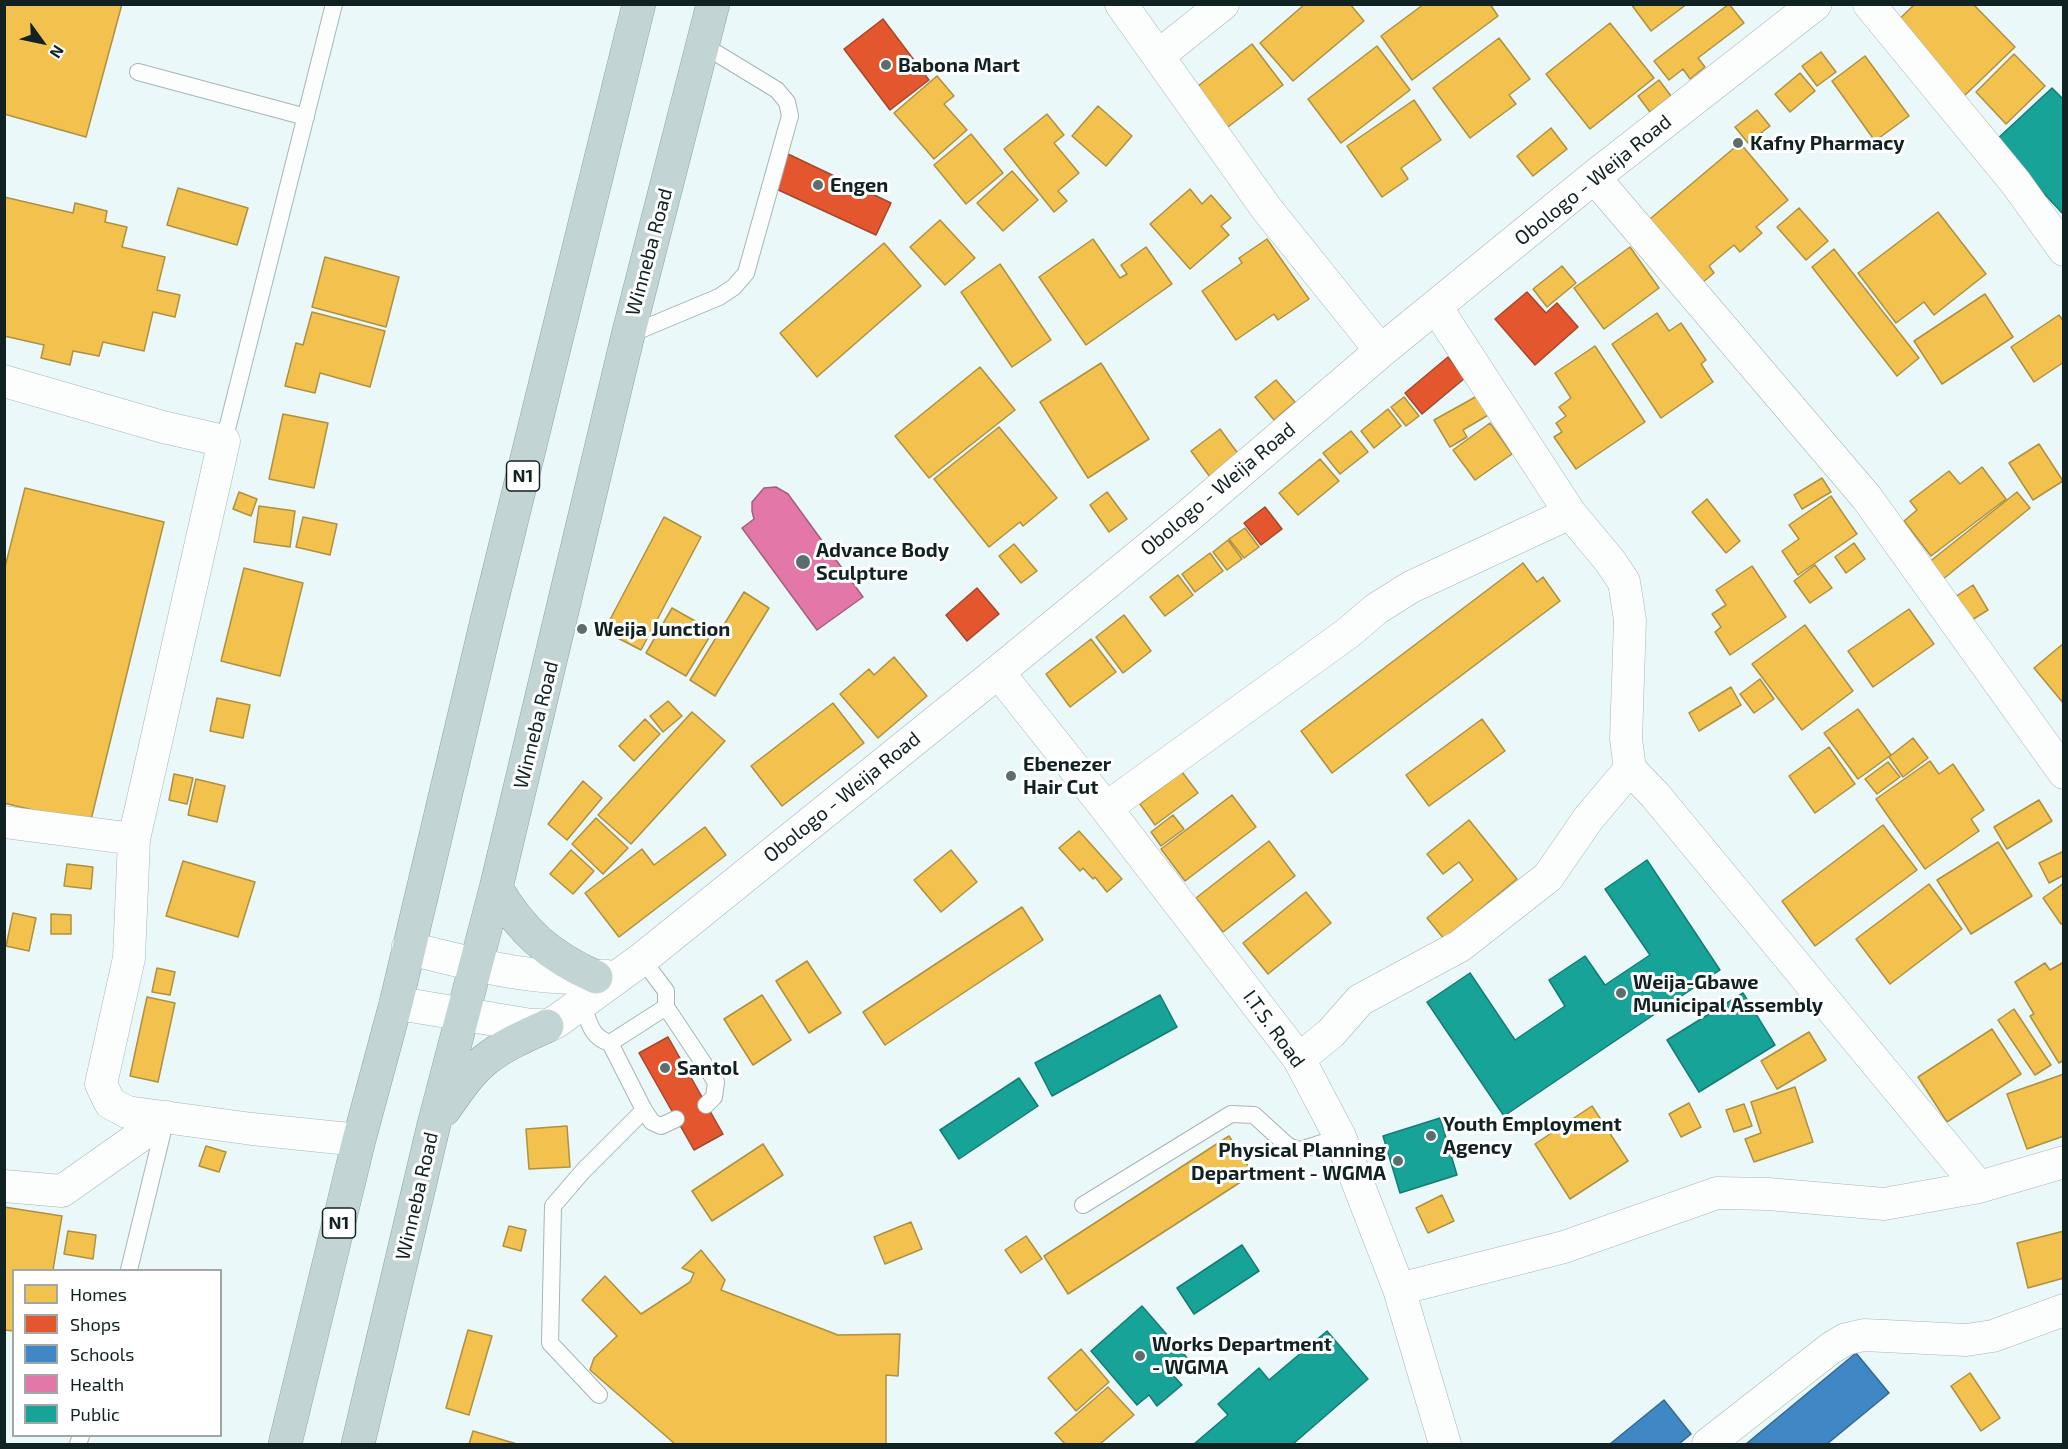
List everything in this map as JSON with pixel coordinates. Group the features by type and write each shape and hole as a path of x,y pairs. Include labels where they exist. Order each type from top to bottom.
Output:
{"highway":[{"name":"N1","path":"285,1444 359,1140 396,1003 484,631 639,4"},
{"name":"Winneba Road","path":"358,1444 434,1124 496,888 628,335 712,4"},
{"path":"496,888 510,911 528,933 548,951 571,966 610,979"},
{"path":"434,1124 460,1087 484,1060 514,1041 547,1026"}],"street":[{"path":"1121,4 1266,208 1381,351"},
{"path":"1158,56 1223,4"},
{"name":"Obologo - Weija Road","path":"547,1026 557,1021 998,672 1187,517 1381,351 1594,177 1815,4"},
{"path":"1869,4 2016,183 2064,250"},
{"path":"1594,177 1867,498 2064,773"},
{"path":"1436,307 1570,513 1610,561 1624,582 1630,620 1626,739 1630,769 1655,795 1979,1187"},
{"path":"4,381 163,427 224,441 134,839 129,958 100,1083 110,1103 127,1112 252,1129 359,1140"},
{"path":"1106,808 1385,604 1412,587 1570,513"},
{"name":"I.T.S. Road","path":"998,672 1299,1059 1340,1137 1399,1289 1445,1444"},
{"path":"1299,1059 1331,1033 1360,1000 1460,946 1548,877 1588,819 1630,769"},
{"path":"4,822 134,839"},
{"path":"408,948 475,965 540,976 610,979"},
{"path":"396,1003 547,1026"},
{"path":"4,1186 62,1191 167,1117"},
{"path":"1399,1289 1564,1247 1717,1193 1768,1194 1884,1204 1979,1187 2064,1162"},
{"path":"1708,1444 1831,1348 1846,1340 1864,1335 1966,1340 1993,1336 2064,1310"}],"lane":[{"path":"224,441 334,4"},
{"path":"628,335 719,297 734,287 746,273 789,116 787,102 777,90 703,45"},
{"path":"138,72 306,117"},
{"path":"676,1119 661,1126 652,1122 610,1043 600,1040 594,1034 610,979 666,991 666,1007 716,1082 714,1097 706,1105"},
{"path":"610,1043 666,1007"},
{"path":"599,1395 550,1343 553,1206 584,1170 645,1110"},
{"path":"1083,1205 1231,1114 1254,1115 1288,1146 1300,1150 1340,1137"},
{"path":"129,1269 167,1117"}],"building: Homes":[{"path":"4,4 122,4 86,137 4,114"},
{"path":"1305,4 1350,4 1364,21 1293,81 1260,43"},
{"path":"1424,4 1490,4 1498,16 1412,80 1381,36"},
{"path":"1631,4 1687,4 1651,31"},
{"path":"1729,4 1744,23 1698,58 1705,67 1690,79 1683,69 1669,80 1654,61"},
{"path":"1915,4 1973,4 2015,47 1962,98 1892,26"},
{"path":"1610,23 1654,78 1590,129 1546,74"},
{"path":"1499,38 1530,79 1509,95 1516,104 1470,138 1433,88"},
{"path":"1252,44 1283,85 1224,130 1194,89"},
{"path":"1377,46 1410,90 1341,143 1308,99"},
{"path":"1821,52 1836,72 1817,86 1802,66"},
{"path":"2014,54 2045,86 2006,124 1976,92"},
{"path":"1865,56 1909,116 1875,141 1832,81"},
{"path":"1800,73 1815,91 1790,112 1775,94"},
{"path":"937,76 954,96 944,104 967,130 934,159 894,113"},
{"path":"1659,80 1671,96 1650,112 1638,96"},
{"path":"1414,100 1441,140 1401,168 1408,179 1382,197 1347,146"},
{"path":"1098,106 1132,136 1106,166 1072,136"},
{"path":"1757,110 1770,126 1748,143 1735,127"},
{"path":"1047,114 1064,135 1054,143 1079,173 1058,191 1067,201 1054,212 1004,149"},
{"path":"1551,128 1567,149 1533,176 1517,156"},
{"path":"971,134 1003,173 966,204 934,165"},
{"path":"1740,143 1788,200 1756,227 1762,233 1740,252 1734,245 1709,266 1714,273 1697,287 1644,224"},
{"path":"1012,171 1038,200 1003,231 977,203"},
{"path":"178,188 248,208 237,245 167,225"},
{"path":"1190,189 1202,204 1211,195 1231,218 1221,226 1229,235 1190,269 1150,224"},
{"path":"4,197 73,213 75,203 107,211 105,222 127,227 122,247 165,257 157,290 180,295 175,317 153,312 144,351 103,342 99,356 73,351 70,365 41,358 44,345 4,336"},
{"path":"1799,208 1828,241 1806,260 1777,227"},
{"path":"1938,212 1986,274 1934,315 1924,302 1896,323 1858,273"},
{"path":"940,220 975,258 945,285 910,247"},
{"path":"1093,239 1120,278 1127,274 1121,265 1146,247 1172,284 1086,345 1039,277"},
{"path":"1267,239 1309,299 1278,320 1274,314 1236,340 1202,291 1242,263 1239,258"},
{"path":"884,243 921,286 817,377 780,333"},
{"path":"1630,247 1659,288 1604,329 1574,288"},
{"path":"1834,249 1919,358 1897,376 1812,267"},
{"path":"325,257 399,277 386,327 312,307"},
{"path":"1000,264 1051,340 1012,367 961,292"},
{"path":"1562,266 1576,283 1547,307 1533,289"},
{"path":"1985,294 2013,337 1942,384 1914,341"},
{"path":"312,312 385,331 370,387 320,373 315,393 285,386 296,343 303,345"},
{"path":"1657,313 1669,331 1681,323 1706,360 1701,364 1713,382 1661,418 1612,344"},
{"path":"2059,315 2064,322 2064,362 2034,382 2011,347"},
{"path":"1595,346 1645,422 1576,469 1554,437 1562,432 1556,423 1566,416 1559,407 1571,398 1555,373"},
{"path":"1101,363 1149,439 1088,478 1040,402"},
{"path":"980,367 1015,410 929,478 895,436"},
{"path":"1276,380 1295,402 1274,420 1255,397"},
{"path":"1479,395 1490,414 1463,430 1467,437 1450,447 1434,420"},
{"path":"1404,397 1419,416 1406,426 1391,407"},
{"path":"1388,409 1401,426 1374,448 1361,431"},
{"path":"283,414 328,423 314,488 269,479"},
{"path":"1490,423 1512,454 1475,480 1453,450"},
{"path":"999,427 1057,498 1023,526 1020,522 989,547 934,479"},
{"path":"1220,429 1239,455 1210,477 1191,451"},
{"path":"1351,431 1368,452 1340,474 1323,453"},
{"path":"2039,444 2063,481 2033,500 2009,463"},
{"path":"1320,459 1339,481 1298,515 1279,493"},
{"path":"1982,467 2006,499 1931,556 1904,521 1917,510 1910,501 1949,471 1960,484"},
{"path":"1822,478 1831,492 1802,509 1794,495"},
{"path":"25,488 164,522 90,824 4,803 4,571"},
{"path":"239,492 257,499 251,516 233,509"},
{"path":"1107,492 1127,519 1109,532 1090,505"},
{"path":"2017,492 2030,508 1942,580 1928,563"},
{"path":"1831,496 1857,534 1798,575 1782,551 1799,539 1789,525"},
{"path":"1707,499 1740,541 1726,553 1692,512"},
{"path":"259,506 295,511 290,547 254,542"},
{"path":"303,517 337,524 330,555 296,547"},
{"path":"664,517 701,537 641,650 604,631"},
{"path":"1245,528 1259,547 1244,558 1229,539"},
{"path":"1228,540 1242,559 1227,570 1213,552"},
{"path":"1854,543 1865,559 1846,573 1835,557"},
{"path":"1014,544 1037,571 1021,583 999,556"},
{"path":"1210,553 1223,571 1195,592 1182,574"},
{"path":"1523,563 1537,582 1543,577 1560,601 1332,773 1301,731"},
{"path":"1815,565 1832,588 1810,603 1794,581"},
{"path":"1752,566 1786,617 1730,655 1715,632 1721,627 1712,614 1726,605 1716,590"},
{"path":"244,568 303,583 280,676 221,661"},
{"path":"1178,575 1193,595 1165,616 1150,597"},
{"path":"1973,585 1988,610 1967,623 1952,599"},
{"path":"744,592 769,608 715,696 690,680"},
{"path":"672,608 713,631 686,676 646,653"},
{"path":"1909,609 1934,644 1873,687 1848,651"},
{"path":"1124,615 1151,651 1123,673 1096,637"},
{"path":"1805,625 1853,691 1802,730 1752,664"},
{"path":"1091,639 1116,672 1070,707 1046,674"},
{"path":"2064,643 2064,704 2034,668"},
{"path":"894,657 927,696 878,738 840,694 869,669 874,675"},
{"path":"1760,679 1774,699 1754,713 1740,694"},
{"path":"1731,687 1741,705 1699,731 1689,713"},
{"path":"217,698 250,705 243,738 210,731"},
{"path":"668,701 682,716 663,732 650,716"},
{"path":"833,703 864,743 782,806 751,766"},
{"path":"1858,709 1891,755 1858,779 1824,733"},
{"path":"692,712 725,741 631,844 598,815"},
{"path":"645,719 660,734 634,761 619,746"},
{"path":"1482,719 1505,751 1429,806 1406,775"},
{"path":"1913,738 1928,758 1903,777 1889,757"},
{"path":"1829,747 1855,784 1815,813 1789,776"},
{"path":"1930,761 1939,774 1953,764 1984,810 1971,819 1979,831 1925,869 1876,799"},
{"path":"1888,762 1900,777 1877,794 1865,779"},
{"path":"1182,772 1198,793 1155,825 1140,804"},
{"path":"174,774 193,778 187,804 169,800"},
{"path":"196,779 225,786 217,822 188,815"},
{"path":"583,781 602,798 567,840 548,824"},
{"path":"1232,795 1256,827 1185,881 1161,849"},
{"path":"2039,800 2052,821 2007,849 1994,827"},
{"path":"1173,815 1184,829 1161,846 1151,832"},
{"path":"596,818 628,848 603,874 572,844"},
{"path":"1469,820 1517,879 1444,939 1427,918 1473,880 1459,862 1443,874 1427,854"},
{"path":"1883,825 1917,870 1815,946 1782,901"},
{"path":"705,827 726,855 619,937 585,893 642,849 654,865"},
{"path":"1079,831 1122,879 1107,892 1095,877 1093,879 1083,868 1080,871 1059,848"},
{"path":"1269,841 1295,876 1223,932 1196,898"},
{"path":"1998,842 2032,896 1971,934 1937,880"},
{"path":"571,850 594,871 573,894 550,874"},
{"path":"951,850 977,882 941,912 914,880"},
{"path":"2064,851 2064,875 2049,883 2039,863"},
{"path":"183,861 255,882 238,937 166,916"},
{"path":"67,864 93,867 91,889 64,886"},
{"path":"2064,883 2064,923 2061,924 2043,898"},
{"path":"1929,884 1962,929 1890,984 1856,939"},
{"path":"1306,892 1331,923 1268,974 1243,943"},
{"path":"1022,907 1043,940 885,1045 863,1012"},
{"path":"13,913 36,918 29,951 6,946"},
{"path":"51,914 71,915 71,934 51,934"},
{"path":"807,961 841,1013 809,1033 776,981"},
{"path":"2064,962 2064,1060 2059,1063 2030,1016 2034,1014 2015,982 2045,963 2050,970"},
{"path":"157,968 175,972 170,995 152,992"},
{"path":"762,995 791,1040 753,1065 724,1019"},
{"path":"147,997 175,1003 158,1082 130,1076"},
{"path":"2014,1009 2051,1065 2035,1075 1998,1020"},
{"path":"1992,1029 2021,1074 1947,1122 1918,1077"},
{"path":"1809,1032 1826,1060 1777,1089 1761,1061"},
{"path":"2064,1074 2064,1136 2027,1149 2007,1094"},
{"path":"1795,1087 1813,1142 1754,1162 1745,1139 1761,1133 1751,1102"},
{"path":"1689,1103 1701,1127 1681,1137 1669,1114"},
{"path":"1744,1104 1752,1126 1734,1132 1726,1110"},
{"path":"1592,1106 1628,1161 1570,1199 1535,1144"},
{"path":"567,1126 570,1167 529,1169 526,1129"},
{"path":"1229,1136 1253,1174 1068,1294 1044,1256"},
{"path":"763,1144 783,1175 712,1221 692,1191"},
{"path":"206,1146 226,1152 219,1172 199,1166"},
{"path":"1442,1195 1454,1221 1428,1233 1416,1208"},
{"path":"4,1207 62,1216 53,1269 12,1269 12,1331 4,1330"},
{"path":"911,1222 922,1249 885,1264 874,1237"},
{"path":"509,1226 526,1230 521,1251 503,1246"},
{"path":"68,1231 96,1235 93,1259 64,1254"},
{"path":"2064,1231 2064,1278 2028,1288 2017,1243"},
{"path":"1026,1236 1042,1259 1021,1273 1005,1250"},
{"path":"701,1250 725,1280 721,1290 838,1335 900,1334 898,1376 886,1375 886,1444 675,1444 590,1370 594,1358 617,1336 582,1300 605,1276 641,1314 690,1282 694,1273 682,1268"},
{"path":"468,1330 492,1336 469,1415 446,1408"},
{"path":"1081,1349 1109,1382 1076,1411 1048,1378"},
{"path":"1970,1373 2000,1418 1981,1431 1951,1386"},
{"path":"1108,1387 1134,1415 1100,1444 1065,1444 1055,1433"},
{"path":"473,1431 517,1444 469,1444"}],"building: Shops":[{"path":"883,19 929,80 890,110 844,49"},
{"path":"788,154 891,203 876,235 772,187"},
{"path":"1527,292 1546,313 1557,303 1578,327 1535,365 1495,319"},
{"path":"1448,357 1465,378 1422,414 1405,393"},
{"path":"1265,507 1282,529 1261,545 1244,523"},
{"path":"977,588 999,614 967,641 946,615"},
{"path":"668,1037 723,1134 694,1150 639,1053"}],"building: Schools":[{"path":"1856,1353 1889,1393 1827,1444 1746,1444"},
{"path":"1664,1400 1691,1434 1679,1444 1610,1444"}],"building: Health":[{"name":"Advance Body Sculpture","path":"776,487 788,494 863,597 817,630 742,528 754,519 752,502 764,488"}],"building: Public":[{"path":"2052,88 2064,100 2064,215 1995,141"},
{"name":"Weija-Gbawe Municipal Assembly","path":"1647,860 1720,970 1504,1116 1427,1002 1470,973 1515,1040 1565,1006 1549,980 1585,956 1605,985 1650,955 1605,889"},
{"path":"1743,993 1775,1045 1699,1092 1667,1040"},
{"path":"1160,995 1177,1027 1052,1096 1035,1063"},
{"path":"1019,1078 1038,1106 959,1159 940,1130"},
{"path":"1440,1118 1457,1175 1400,1193 1383,1136"},
{"path":"1242,1245 1259,1271 1194,1314 1177,1288"},
{"name":"Works Department - WGMA","path":"1142,1306 1189,1360 1173,1375 1182,1385 1157,1406 1149,1395 1137,1405 1091,1351"},
{"path":"1327,1331 1368,1379 1293,1444 1194,1444 1228,1415 1218,1404 1259,1368 1269,1380"}],"place":[{"name":"Babona Mart","path":"886,65"},
{"name":"Kafny Pharmacy","path":"1738,143"},
{"name":"Engen","path":"818,185"},
{"name":"Advance Body Sculpture","path":"803,562"},
{"name":"Weija Junction","path":"582,629"},
{"name":"Ebenezer Hair Cut","path":"1011,776"},
{"name":"Weija-Gbawe Municipal Assembly","path":"1621,993"},
{"name":"Santol","path":"665,1068"},
{"name":"Youth Employment Agency","path":"1431,1136"},
{"name":"Physical Planning Department - WGMA","path":"1398,1161"},
{"name":"Works Department - WGMA","path":"1140,1356"}]}
